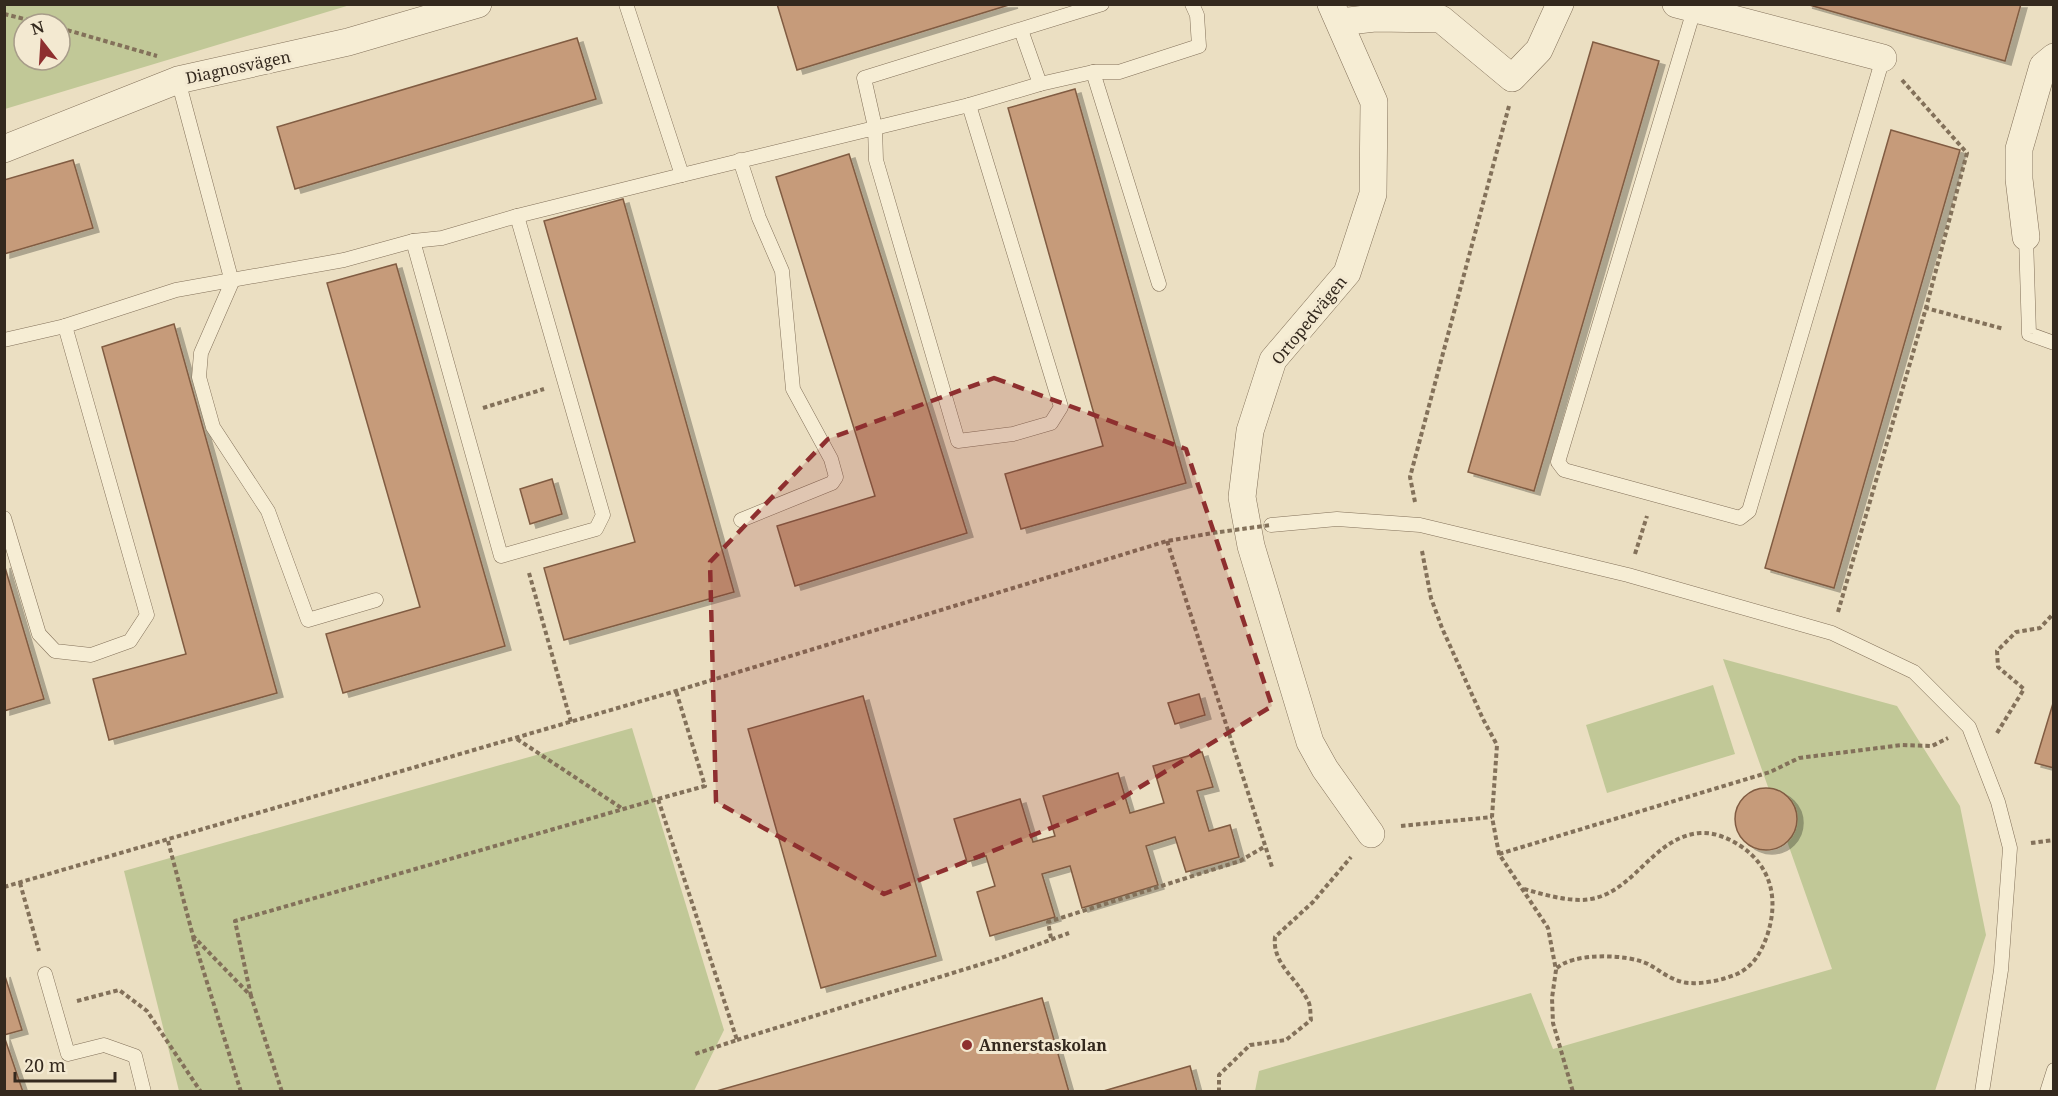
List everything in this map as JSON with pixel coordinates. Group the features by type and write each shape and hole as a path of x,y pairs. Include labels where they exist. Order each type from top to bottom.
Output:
{"street":[{"name":"Diagnosvägen","path":"4,149 172,70 348,42 478,4"},
{"path":"1336,13 1375,18 1441,19 1512,78 1539,50 1560,4"},
{"path":"1685,7 1883,58"},
{"name":"Ortopedvägen","path":"1336,13 1374,102 1373,194 1347,273 1273,360 1250,432 1242,497 1251,546 1310,742 1325,769 1371,834"},
{"path":"2026,237 2019,180 2019,149 2043,66 2054,57"}],"lane":[{"path":"626,4 682,175"},
{"path":"969,105 1061,407 1051,423 1013,434 958,441 876,160 874,127 864,78 1102,4"},
{"path":"4,340 65,326 176,291 344,260 413,241 442,238 517,216 969,105 1040,84 1093,72 1119,72 1199,46 1197,15 1192,4"},
{"path":"1685,7 1558,462 1564,470 1740,518 1749,511 1883,58"},
{"path":"1021,30 1040,84"},
{"path":"172,70 232,282 201,353 199,377 213,427 268,511 308,620 376,600"},
{"path":"1093,72 1159,284"},
{"path":"740,160 759,218 782,271 794,389 831,459 836,477 832,483 741,520"},
{"path":"413,241 501,556 596,529 603,515 517,216"},
{"path":"2026,237 2029,334 2054,343"},
{"path":"4,518 39,634 55,651 91,655 130,641 147,615 65,326"},
{"path":"1271,525 1337,519 1420,525 1628,575 1832,633 1914,672 1969,727 1998,802 2010,848 2001,970 1982,1092"},
{"path":"45,974 68,1054 104,1045 135,1056 144,1092"},
{"path":"2047,1092 2054,1070"}],"path":[{"path":"72,31 150,52 172,70"},
{"path":"1832,633 1926,308 1967,153 1883,58"},
{"path":"1420,525 1410,477 1511,101"},
{"path":"1926,308 2029,334"},
{"path":"1628,575 1654,494"},
{"path":"4,887 516,739 1167,541 1271,525"},
{"path":"1167,541 1272,867"},
{"path":"1422,561 1442,628 1497,745 1492,817 1499,854 1548,928 1556,970 1552,998 1553,1023 1573,1092"},
{"path":"1981,759 2024,689 1998,667 1997,651 2016,632 2040,628 2054,613"},
{"path":"282,1092 250,996 235,921 705,786 676,691"},
{"path":"516,739 624,809"},
{"path":"1499,854 1770,772 1799,758 1902,745 1932,746"},
{"path":"658,799 737,1040"},
{"path":"1219,1092 1219,1075 1250,1045 1286,1040 1311,1020 1309,1001 1286,973 1274,946 1275,937 1313,902 1371,834 1398,827 1492,817"},
{"path":"1524,889 1574,900 1605,895 1626,883 1667,844 1700,833 1709,833 1734,842 1757,859 1767,873 1774,903 1769,930 1756,958 1739,973 1706,982 1688,983 1670,978 1646,963 1607,956 1579,959 1560,965 1556,970"},
{"path":"2046,838 2054,840"},
{"path":"168,841 193,936 241,1092"},
{"path":"1052,938 1047,922 1240,861 1264,847"},
{"path":"20,883 45,974"},
{"path":"695,1054 1001,957 1069,933"},
{"path":"193,936 250,996"},
{"path":"55,1007 119,990 147,1011 201,1092"}],"highlighted area":[{"path":"994,378 1186,449 1272,706 1114,803 884,894 716,802 710,562 828,439"}],"green space":[{"path":"5,4 350,5 5,109"},
{"path":"1723,659 1897,706 1960,806 1986,935 1935,1091 1255,1091 1259,1071 1531,993 1553,1049 1832,969"},
{"path":"1713,685 1735,754 1607,793 1586,725"},
{"path":"632,728 724,1030 694,1091 179,1091 124,871"}],"building":[{"path":"777,4 1012,4 797,70"},
{"path":"1806,4 2021,4 2005,61"},
{"path":"577,38 596,99 295,189 277,127"},
{"path":"1593,42 1659,61 1534,491 1468,472"},
{"path":"1075,89 1186,483 1021,529 1005,474 1103,446 1008,108"},
{"path":"1891,130 1960,150 1834,588 1765,568"},
{"path":"849,154 967,533 795,586 777,526 875,496 776,177"},
{"path":"73,160 93,228 4,254 4,180"},
{"path":"623,199 734,592 564,640 544,568 635,542 544,221"},
{"path":"396,264 505,646 343,693 326,634 420,607 327,283"},
{"path":"174,324 277,693 109,740 93,679 186,654 102,347"},
{"path":"552,479 562,514 530,524 520,489"},
{"path":"4,564 44,699 4,711"},
{"path":"1199,694 1205,715 1175,724 1168,703"},
{"path":"863,696 936,956 821,988 748,729"},
{"path":"2054,700 2054,768 2035,763"},
{"path":"1202,752 1213,787 1197,791 1209,831 1230,825 1239,857 1186,872 1175,837 1146,846 1158,885 1082,908 1070,866 1042,874 1055,917 990,936 977,892 995,886 986,856 967,862 954,819 1020,799 1033,842 1055,836 1043,796 1118,773 1130,813 1164,803 1153,766"},
{"path":"1766,788 1778,790 1788,797 1795,807 1797,819 1795,831 1788,841 1778,848 1766,850 1754,848 1744,841 1737,831 1735,819 1737,807 1744,797 1754,790"},
{"path":"4,973 22,1030 4,1035"},
{"name":"Annerstaskolan","path":"1042,998 1069,1092 713,1092"},
{"path":"4,1036 23,1092 4,1092"},
{"name":"Annerstaskolan","path":"1190,1066 1197,1092 1100,1092"}],"place":[{"name":"Annerstaskolan","path":"967,1045"}]}
